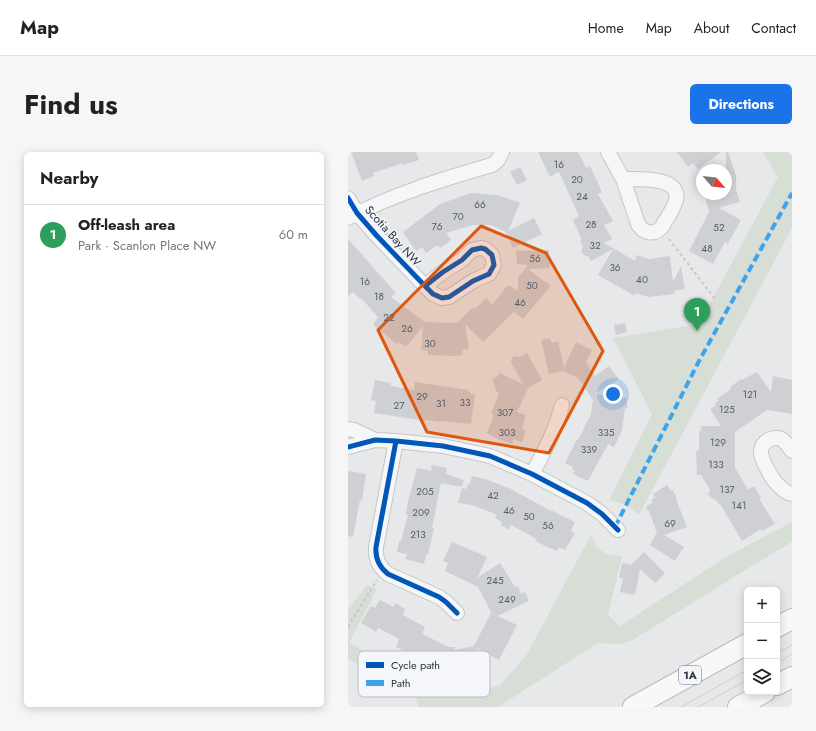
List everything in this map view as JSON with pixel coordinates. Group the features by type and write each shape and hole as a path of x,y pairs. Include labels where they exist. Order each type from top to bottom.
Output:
{"highway":[{"path":"780,625 792,619"},
{"name":"1A","path":"633,707 744,646"},
{"path":"780,683 792,677"},
{"path":"738,707 759,695"}],"street":[{"path":"353,215 430,183 492,165 498,160 502,152"},
{"path":"608,152 623,179 640,228 653,233 659,230 676,201 674,188 669,184 662,182 623,179"},
{"name":"Scotia Bay NW","path":"348,198 353,215 377,236 425,286 433,294 442,298 449,297 473,281 489,274 494,265 492,255 485,249 481,248 472,250 462,260 425,286"},
{"path":"532,474 552,436 562,405"},
{"path":"348,429 354,430 375,440"},
{"path":"792,451 785,441 777,438 772,438 764,443 760,451 763,460 778,486 787,493 792,494"},
{"path":"348,447 375,440 396,440 442,446 490,456 532,474 587,503 602,514 618,530"},
{"path":"396,440 376,547 376,559 383,571 440,596 457,613"}],"path":[{"path":"659,230 668,238 714,299"},
{"path":"348,626 383,571"}],"highlighted area":[{"path":"481,226 546,253 603,351 549,453 427,432 378,330"}],"shaded area":[{"path":"763,152 792,152 792,228 639,515 627,505 609,500 652,414 613,338 699,324 778,177"},
{"path":"792,522 792,542 631,641 620,644 598,643 498,707 419,707 414,697 490,697 490,688 500,685 526,656 591,535 597,548 609,555 622,556 608,615 620,626 726,557"},
{"path":"367,585 377,589 349,643 364,651 358,651 358,665 348,659 348,610"}],"building":[{"path":"351,152 416,152 419,160 403,165 403,163 373,173 374,176 362,181"},
{"path":"538,152 578,152 586,168 590,166 602,192 598,194 613,221 604,225 612,239 604,243 635,261 636,255 649,259 670,256 673,282 681,266 685,289 674,291 674,294 649,297 635,293 635,296 598,275 613,249 591,261 589,257 584,255 581,251 583,247 580,241 582,240 573,220 579,216 559,172 550,177"},
{"path":"677,152 721,152 705,164 696,164 696,167 693,163 688,167"},
{"path":"726,152 728,152 736,175 736,189 740,202 719,208 741,220 728,244 725,242 713,264 689,251 709,212 706,200 732,200 732,164 726,164"},
{"path":"520,167 527,180 517,185 510,172"},
{"path":"471,193 498,195 520,203 508,231 534,218 542,234 513,248 506,232 491,225 473,225 446,233 451,240 440,248 438,245 426,253 422,247 416,251 403,232 440,204"},
{"path":"348,239 396,293 391,297 425,322 458,322 473,307 475,309 486,298 492,305 507,286 511,286 518,291 518,278 528,265 517,264 516,251 549,250 550,268 528,269 551,286 523,319 514,312 483,342 465,324 469,349 462,350 463,355 428,355 428,351 421,350 423,326 406,347 399,342 397,344 373,325 378,317 361,298 360,299 353,292 348,296"},
{"path":"625,323 627,332 616,335 614,325"},
{"path":"550,338 552,343 558,341 564,367 576,342 592,350 586,362 595,376 609,366 619,379 595,394 627,398 627,409 625,408 622,431 614,447 608,444 588,481 573,474 575,471 572,469 573,467 565,463 591,414 593,400 578,378 563,371 549,374 541,340"},
{"path":"527,353 542,380 528,388 517,412 526,415 522,429 526,430 522,443 514,439 512,444 487,433 494,415 491,414 499,393 497,392 492,379 497,377 499,373 523,384 511,362 512,358 516,356 519,357"},
{"path":"757,372 771,392 773,376 792,380 792,414 767,410 735,432 735,468 748,490 754,486 761,498 759,499 775,524 762,531 761,529 742,541 720,504 708,494 710,490 701,475 697,475 696,451 699,451 699,431 701,431 701,426 721,426 710,409 716,405 715,403 719,400 717,399 731,389 730,387 741,379 742,380"},
{"path":"375,380 391,383 391,386 414,390 415,382 468,390 471,394 475,394 471,424 426,421 374,413 376,401 371,400"},
{"path":"431,465 447,468 446,474 464,480 462,487 441,483 432,528 434,528 424,564 405,559 407,554 397,552 399,541 401,541 408,515 406,515 408,501 417,468 432,471"},
{"path":"348,471 366,474 362,501 360,500 353,537 348,536"},
{"path":"472,476 485,479 511,489 551,511 575,522 571,531 575,533 565,550 559,547 557,551 545,546 536,541 537,539 511,525 509,530 501,525 502,522 495,518 497,515 472,505 458,503 462,488 466,489 468,484 470,484"},
{"path":"667,485 671,491 672,489 677,498 676,499 687,527 664,535 684,547 675,561 650,545 657,532 646,507 653,502 651,500 655,497 653,494"},
{"path":"452,542 487,557 477,578 500,563 515,587 518,586 521,594 525,592 529,601 497,616 517,625 499,660 490,655 490,651 482,651 477,648 478,651 404,651 396,647 399,639 378,628 376,632 361,623 371,606 375,608 380,600 393,607 396,603 405,609 403,615 425,627 422,634 449,647 455,647 455,650 474,646 491,613 492,614 478,587 445,571 448,563 443,561"},
{"path":"644,552 665,573 655,583 640,569 635,595 620,592 623,578 619,578 622,563 631,565"}],"tram line":[{"path":"780,651 792,645"},
{"path":"780,661 792,654"},
{"path":"681,707 744,672"},
{"path":"698,707 744,682"}],"marked path":[{"path":"615,527 699,361 792,193"}],"cycle path":[{"path":"348,198 357,213 377,236 425,286 433,294 442,298 449,297 473,281 489,274 494,265 492,255 485,249 481,248 472,250 462,260 425,286"},
{"path":"348,447 375,440 396,441 443,446 490,456 532,474 587,503 602,514 618,530"},
{"path":"396,441 376,547 377,559 382,569 388,574 439,597 457,613"}],"place":[{"name":"Off-leash area","path":"697,331"}]}
